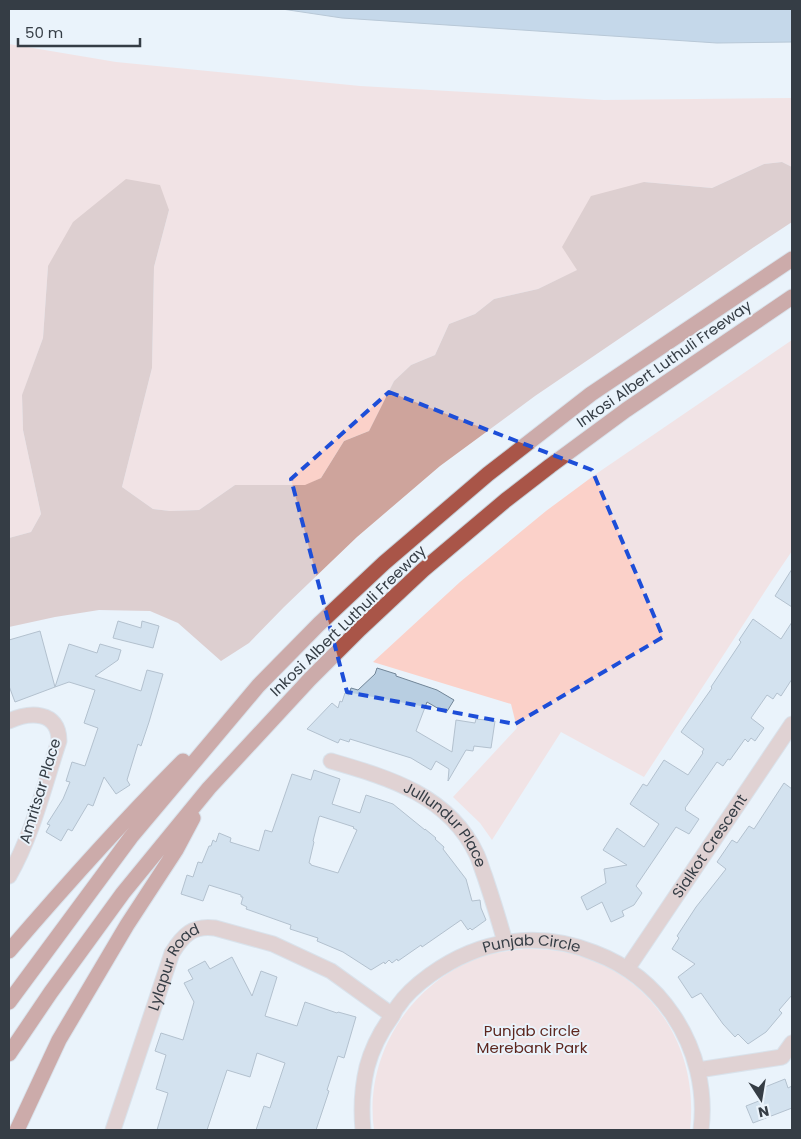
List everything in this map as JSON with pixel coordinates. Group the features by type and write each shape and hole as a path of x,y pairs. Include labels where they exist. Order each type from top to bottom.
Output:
{"highway":[{"name":"Inkosi Albert Luthuli Freeway","path":"9,1002 131,837 258,686 319,624 377,570 488,474 591,394 792,259"},
{"name":"Inkosi Albert Luthuli Freeway","path":"9,1054 123,892 209,788 310,679 360,629 423,570 498,506 550,466 626,410 792,297"},
{"path":"9,951 59,892 152,792 258,686"},
{"path":"17,1130 59,1040 127,925 176,850 209,788"}],"street":[{"name":"Amritsar Place","path":"9,721 26,716 40,715 54,724 59,741 34,818 22,850 9,876"},
{"name":"Sialkot Crescent","path":"627,969 792,724"},
{"name":"Jullundur Place","path":"331,761 391,780 417,792 434,802 453,818 477,855 505,942"},
{"name":"Lylapur Road","path":"113,1130 172,953 182,938 198,928 215,928 273,944 331,971 392,1015"},
{"name":"Punjab Circle","path":"363,1130 363,1089 367,1066 375,1044 398,1005 421,982 447,963 476,950 505,942 532,940 582,947 605,956 627,969 647,985 665,1004 680,1025 691,1048 698,1070 702,1096 701,1130"},
{"path":"698,1070 787,1060 792,1043"}],"highlighted area":[{"path":"389,392 592,470 663,637 515,724 347,692 291,479"}],"green space":[{"path":"9,44 116,62 360,86 604,100 792,98 792,167 782,162 764,164 712,188 644,182 578,270 538,289 494,299 475,314 449,324 435,355 411,365 394,381 369,431 344,441 321,478 305,486 235,485 199,510 170,511 153,509 122,487 152,368 154,267 169,210 48,266 43,338 22,396 23,430 41,514 31,532 9,538"},
{"path":"792,340 792,551 644,777 561,732 492,840 480,823 453,797 517,728 511,704 373,662 460,582 546,511 596,474"},
{"name":"Punjab circle Merebank Park","path":"525,949 572,953 606,966 630,981 650,1000 667,1022 679,1046 687,1073 691,1101 690,1130 374,1130 373,1103 376,1077 384,1052 395,1028 410,1007 428,988 449,972 473,960 492,954"}],"shaded area":[{"path":"782,162 792,167 792,222 535,396 440,466 357,537 249,643 221,661 178,623 150,611 99,610 9,627 9,538 31,532 41,514 23,430 22,395 43,338 48,266 73,222 126,179 160,185 169,210 154,267 152,368 122,487 153,509 170,511 199,510 235,485 305,485 321,478 344,441 369,431 394,381 411,365 435,355 449,324 475,314 494,299 538,289 577,270 562,247 591,196 644,182 712,188 764,164"}],"water":[{"path":"282,9 792,9 792,42 717,43 342,18"}],"building":[{"path":"792,569 792,607 775,596"},
{"path":"753,619 781,639 792,622 792,679 781,696 777,693 773,699 767,695 751,718 764,728 755,741 751,738 748,742 745,739 730,760 728,759 723,766 717,762 685,808 685,810 699,819 689,834 676,827 636,886 642,893 634,905 622,911 624,916 611,922 602,902 587,910 581,897 606,883 604,869 627,865 603,850 617,828 644,847 659,824 630,804 643,784 647,786 664,760 688,775 703,753 704,749 681,732 712,688"},
{"path":"118,621 141,628 142,621 159,626 153,648 113,638"},
{"path":"40,631 55,687 15,702 9,686 9,640"},
{"path":"69,644 97,653 100,644 121,650 118,660 95,676 141,691 147,670 163,674 141,746 138,744 127,780 130,785 116,794 104,777 93,806 88,804 72,831 68,829 61,841 46,832 50,825 47,824 63,799 70,782 66,781 72,762 85,766 98,728 84,723 95,690 69,682 55,687"},
{"path":"377,668 437,690 454,700 446,713 427,702 416,731 452,752 456,720 475,723 476,719 495,721 491,748 474,746 473,751 466,750 448,781 449,769 436,761 431,770 411,758 350,739 349,742 340,739 338,743 307,729 332,703 338,708 345,693 349,695 351,688 358,690 375,674"},
{"path":"314,770 340,779 332,804 360,813 366,795 393,804 425,829 444,847 443,849 466,879 472,901 480,900 486,920 472,930 470,928 468,930 461,920 398,961 397,959 392,963 389,960 385,964 384,962 371,970 343,952 317,941 318,938 290,929 291,925 246,909 247,907 241,904 243,897 241,895 209,885 203,901 181,894 187,875 193,877 198,862 202,863 209,846 211,846 213,840 216,842 219,833 231,838 230,842 259,851 265,830 272,832 292,774 311,780","holes":["320,816 354,827 357,830 338,873 309,863"]},
{"path":"784,783 792,789 792,995 779,1010 782,1013 766,1032 748,1044 738,1034 735,1037 723,1024 701,993 692,998 678,977 695,964 672,949 679,938 677,936 696,907 726,869 717,862 732,840 737,843 749,826 754,829"},
{"path":"232,957 252,996 261,971 277,977 265,1016 297,1026 305,1002 337,1013 356,1017 344,1058 338,1056 316,1130 256,1130 264,1106 270,1108 285,1063 257,1053 250,1077 227,1070 207,1130 157,1130 168,1093 156,1089 166,1055 155,1051 161,1033 183,1040 194,1002 184,983 193,979 188,970 205,961 210,969"},
{"path":"785,1079 788,1088 792,1086 792,1108 753,1123 746,1106 764,1099 760,1089"}]}
